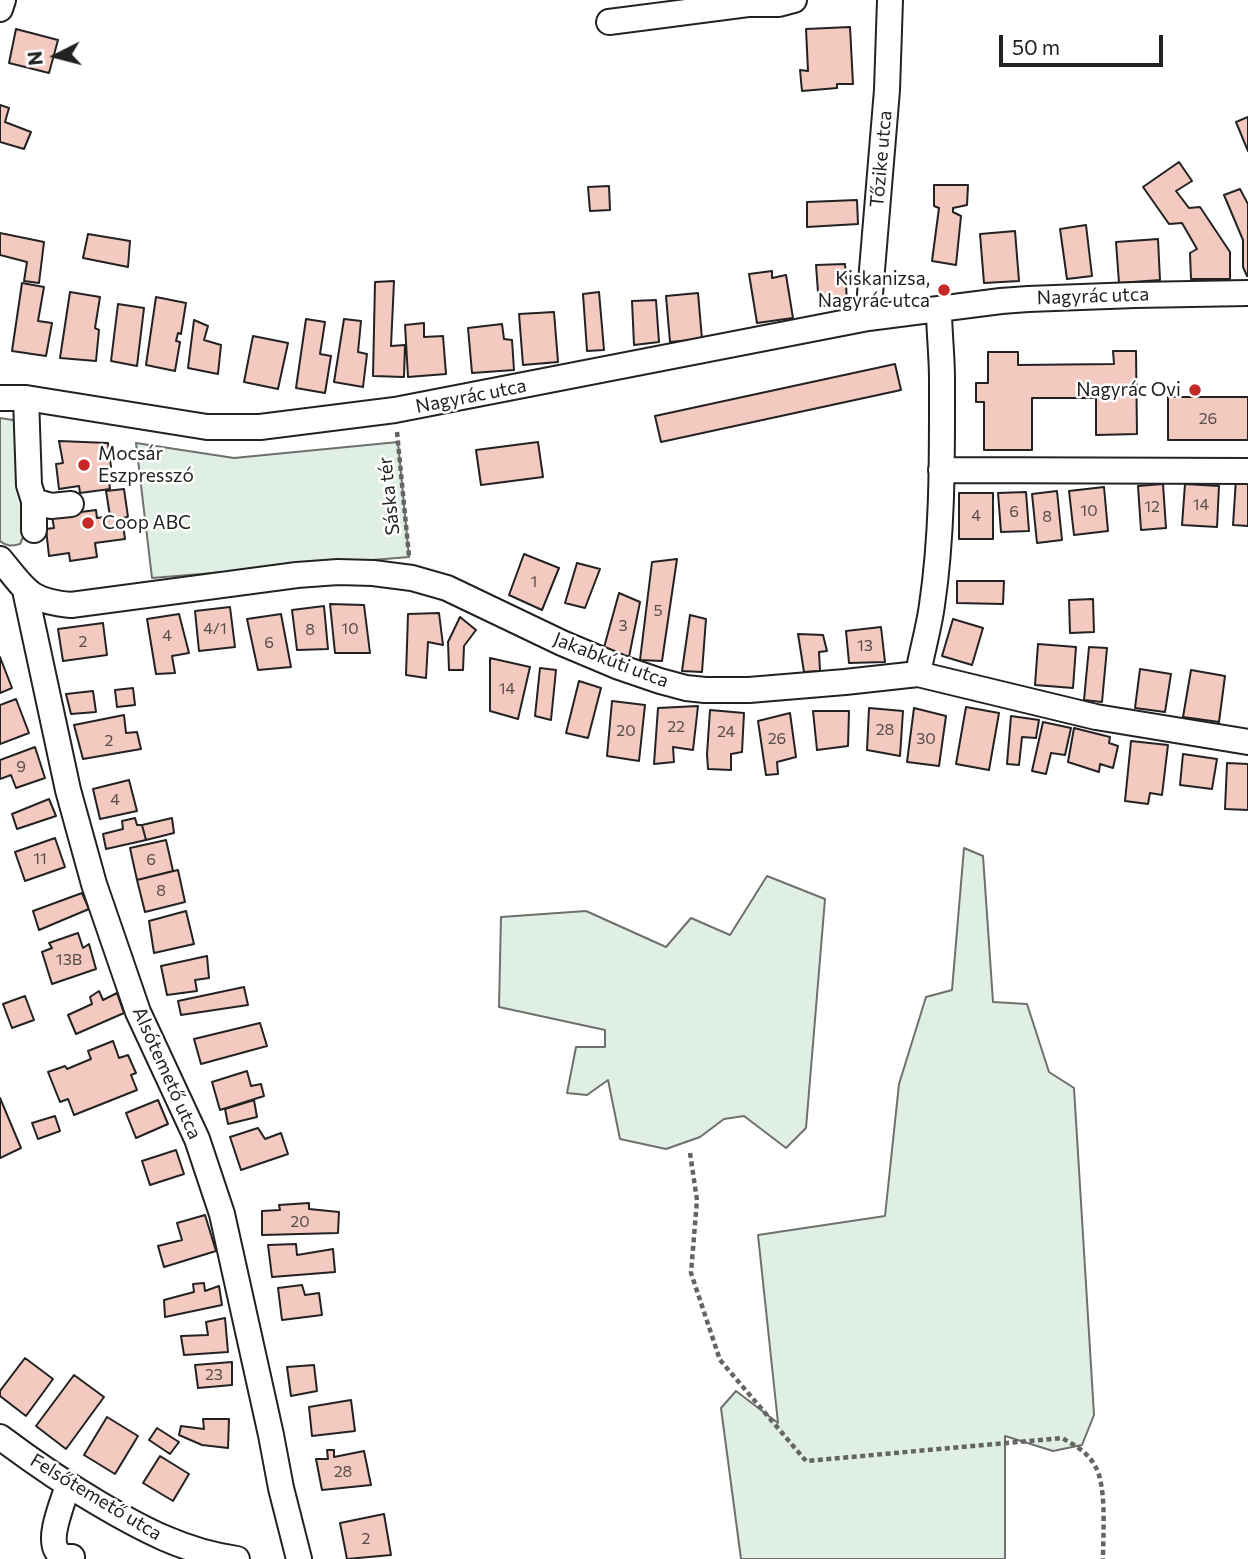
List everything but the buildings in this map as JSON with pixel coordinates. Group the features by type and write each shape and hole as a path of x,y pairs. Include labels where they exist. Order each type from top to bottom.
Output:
{"street":[{"path":"0,9 4,0"},
{"path":"609,22 748,4 779,4 794,0"},
{"name":"Tőzike utca","path":"868,318 887,90 890,0"},
{"name":"Nagyrác utca","path":"0,398 26,398 207,427 260,427 395,410 868,318 1002,300 1248,293"},
{"path":"918,674 932,606 939,538 942,376 939,309"},
{"path":"26,398 29,485 34,501 34,530"},
{"path":"942,470 1248,471"},
{"path":"34,501 51,506 71,504"},
{"path":"0,559 25,590"},
{"name":"Jakabkúti utca","path":"25,590 40,600 71,606 297,575 373,573 412,578 447,588 619,667 686,688 749,690 918,674 1096,718 1248,742"},
{"name":"Alsótemető utca","path":"25,590 68,790 94,884 138,1012 197,1139 222,1214 281,1488 299,1559"},
{"name":"Felsőtemető utca","path":"0,1437 68,1485 139,1527 193,1550 237,1559"},
{"path":"68,1485 53,1537 56,1551 63,1556 72,1557"}],"path":[{"name":"Sáska tér","path":"395,410 412,578"},
{"path":"690,1153 697,1200 691,1273 720,1360 806,1461 1062,1438 1085,1453 1095,1464 1100,1476 1103,1559"}],"green space":[{"path":"0,418 13,420 18,427 24,535 20,544 12,546 0,541"},
{"path":"398,442 409,557 152,578 136,443 234,458"},
{"path":"964,848 983,856 993,1002 1027,1004 1049,1072 1074,1088 1094,1415 1082,1445 1053,1451 1005,1436 1005,1559 741,1559 721,1408 736,1391 778,1423 758,1235 885,1216 899,1084 926,997 952,990"},
{"path":"767,876 825,899 806,1128 786,1148 744,1116 724,1119 700,1137 666,1149 620,1139 608,1080 587,1095 567,1093 576,1047 605,1047 605,1030 499,1007 501,917 586,911 666,947 691,918 730,935"}],"place":[{"name":"Kiskanizsa, Nagyrác utca","path":"944,290"},
{"name":"Nagyrác Ovi","path":"1195,390"},
{"name":"Mocsár Eszpresszó","path":"84,465"},
{"name":"Coop ABC","path":"88,523"}]}
